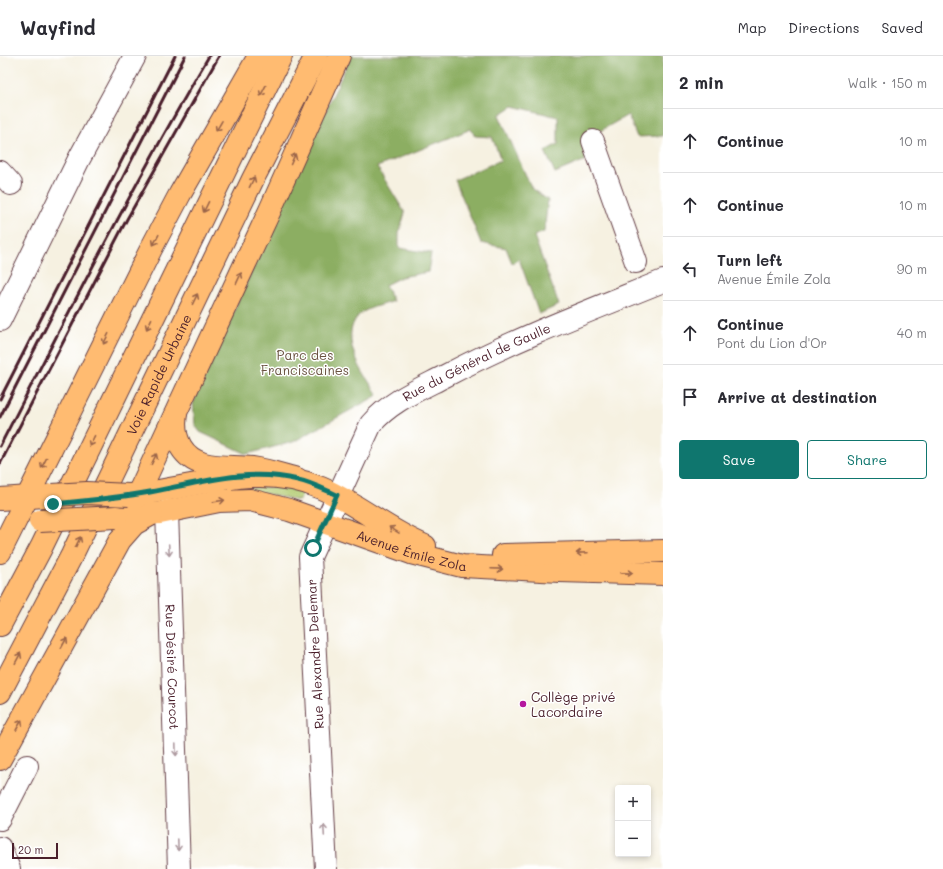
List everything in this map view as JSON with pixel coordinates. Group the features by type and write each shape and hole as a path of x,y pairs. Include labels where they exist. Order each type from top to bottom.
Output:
{"main road":[{"path":"0,552 8,516 27,497 154,242 259,56"},
{"path":"0,626 44,541 281,56"},
{"name":"Voie Rapide Urbaine","path":"0,692 72,555 253,179 316,56"},
{"path":"0,759 117,546 128,509 176,414 339,56"},
{"path":"176,414 176,436 184,452 193,461 208,465 260,469 297,479"},
{"name":"Avenue Émile Zola","path":"128,509 230,477 260,475 297,479 337,495 408,538 428,547 442,550 459,553 519,555 663,550"},
{"name":"Avenue Émile Zola","path":"160,513 183,496 212,486 230,477"},
{"path":"8,516 49,507 88,493 128,509 139,520 160,513"},
{"path":"0,499 27,497 49,507 128,509"},
{"name":"Avenue Émile Zola","path":"160,513 219,501 243,499 274,505 411,553 462,566 663,574"}],"street":[{"path":"0,320 79,159 135,56"},
{"path":"593,141 646,276"},
{"name":"Rue du Général de Gaulle","path":"325,522 371,424 388,407 483,356 646,276"},
{"name":"Rue Désiré Courcot","path":"160,513 178,822 179,869"},
{"name":"Rue Alexandre Delemar","path":"325,522 311,552 309,560 326,869"},
{"path":"0,819 27,766"},
{"path":"0,848 9,869"}],"green space":[{"name":"Parc des Franciscaines","path":"351,56 663,56 663,136 637,137 628,115 593,135 586,141 586,160 555,173 545,151 558,144 558,117 513,106 499,115 532,189 548,200 544,232 534,236 559,305 539,314 519,259 512,263 506,248 481,243 455,180 501,160 492,137 475,136 471,129 377,167 405,213 399,233 399,248 431,253 428,272 401,277 385,285 393,301 361,313 353,325 351,335 355,357 378,395 293,442 247,454 200,432 195,425 193,403 256,261"},
{"path":"229,486 305,488 299,501 262,493 194,496"}],"railway":[{"path":"0,399 175,56"},
{"path":"0,417 185,56"},
{"path":"0,446 128,200 209,56"},
{"path":"0,464 127,219 219,56"}],"place":[{"name":"Collège privé Lacordaire","path":"523,704"}],"route":[{"path":"53,504 116,498 149,493 230,477 260,475 297,479 337,495 313,548"}]}
